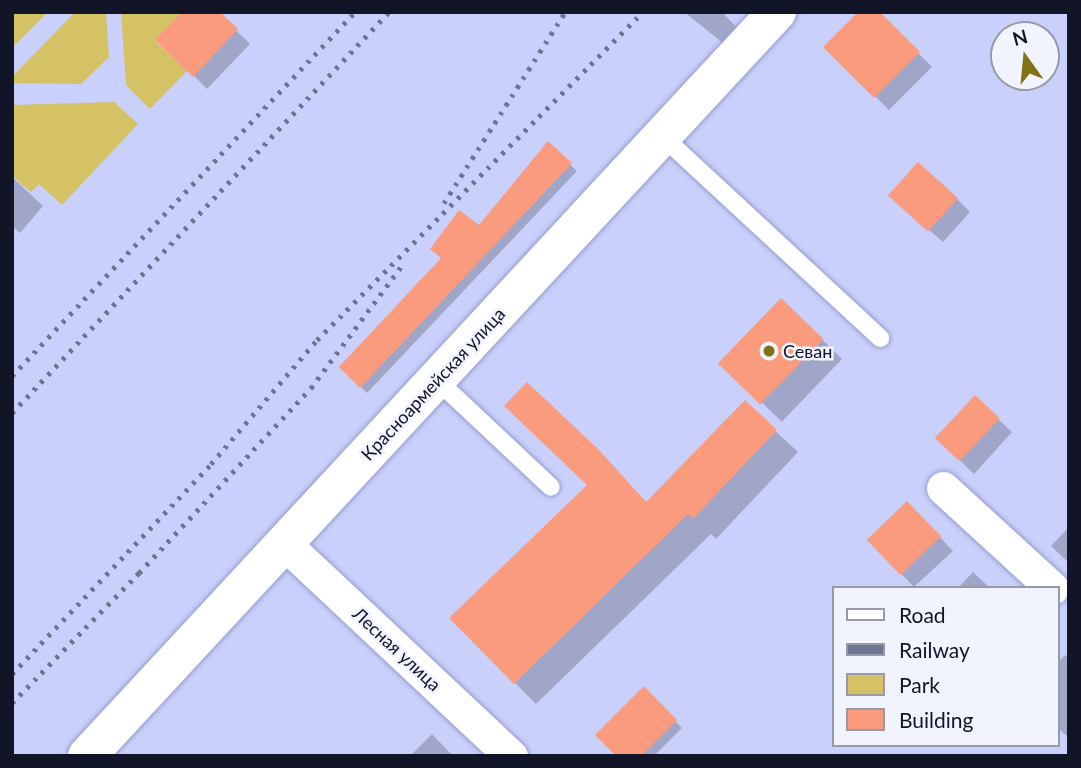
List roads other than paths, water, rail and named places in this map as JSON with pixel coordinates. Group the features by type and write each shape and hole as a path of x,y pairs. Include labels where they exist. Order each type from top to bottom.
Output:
{"main road":[{"name":"Красноармейская улица","path":"87,756 777,12"}],"street":[{"path":"943,488 1050,586"},
{"name":"Лесная улица","path":"283,542 511,756"}],"lane":[{"path":"661,135 880,338"},
{"path":"438,380 551,487"}],"railway":[{"path":"12,376 355,12"},
{"path":"12,413 389,12"},
{"path":"444,203 565,12"},
{"path":"12,674 211,464 317,340 643,12"},
{"path":"12,703 139,573 311,388 403,264"}],"place":[{"name":"Севан","path":"769,351"}]}
